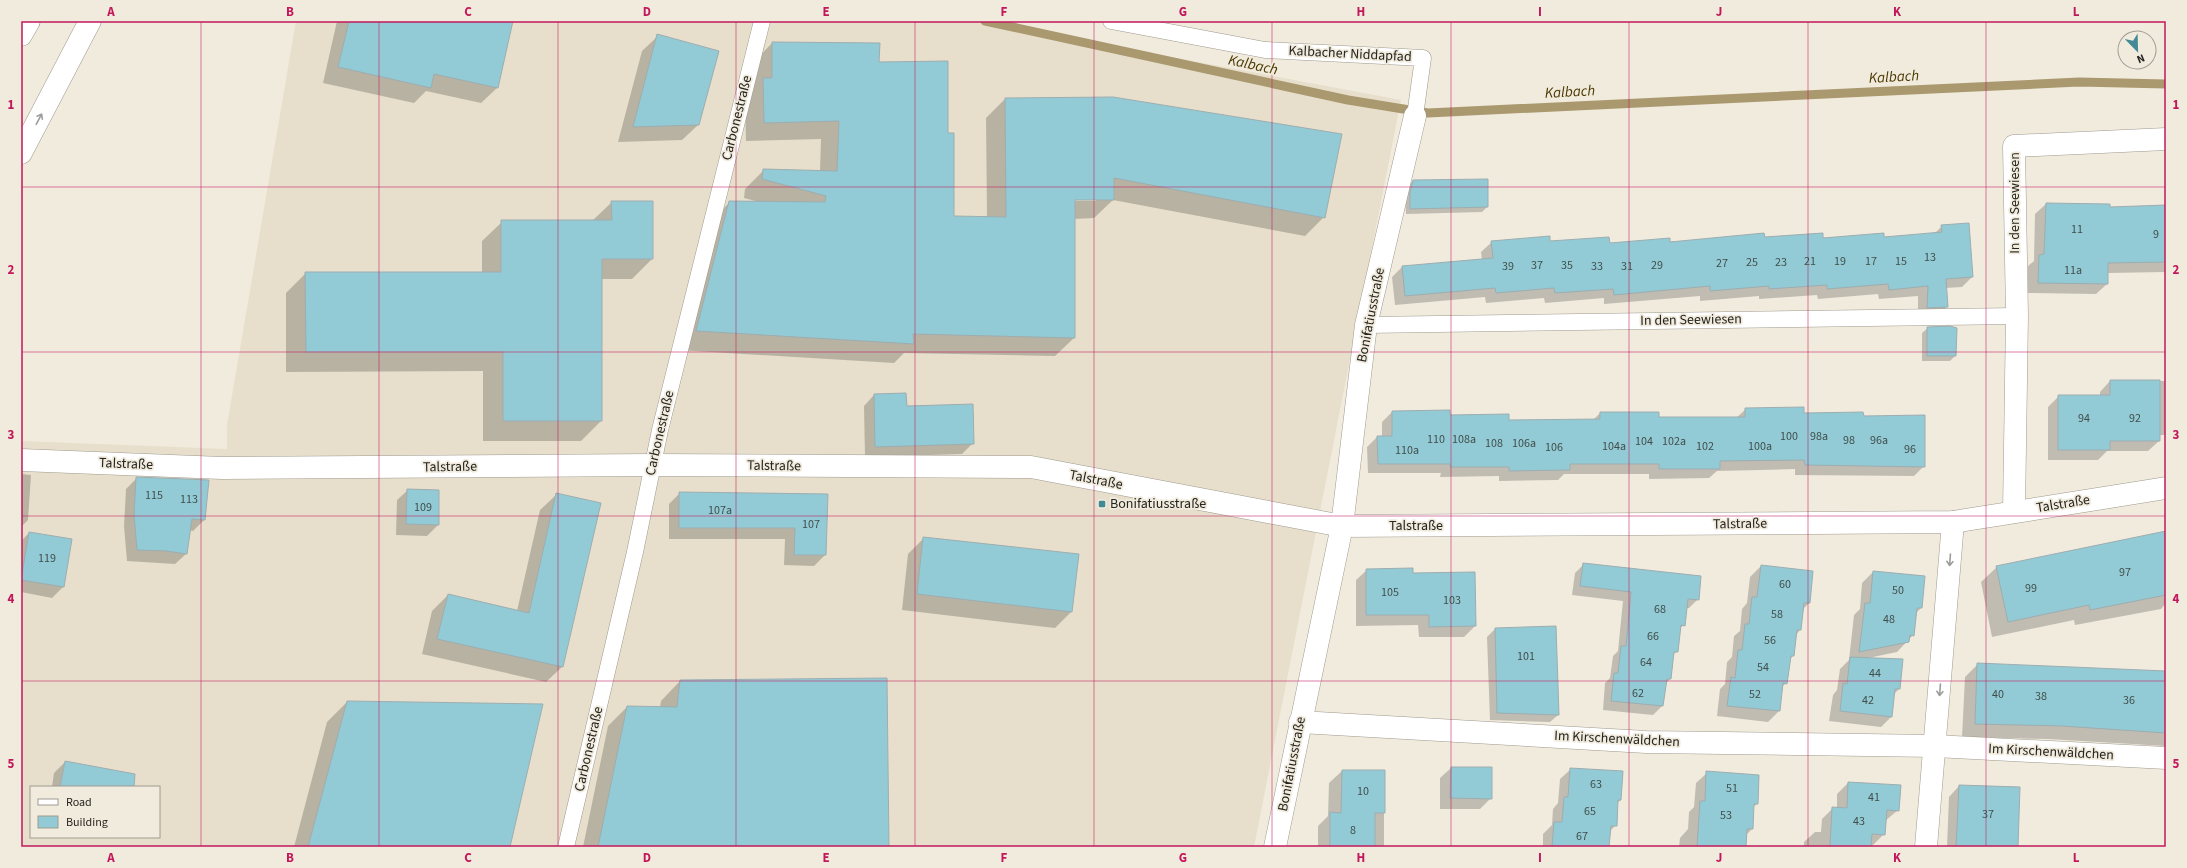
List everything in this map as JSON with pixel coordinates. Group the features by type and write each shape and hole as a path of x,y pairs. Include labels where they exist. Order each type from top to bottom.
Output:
{"main road":[{"path":"21,35 29,21"},
{"path":"21,153 90,21"},
{"name":"Bonifatiusstraße","path":"1275,847 1342,526 1366,325 1415,116"},
{"name":"In den Seewiesen","path":"2014,512 2017,316 2014,146 2166,139"},
{"name":"Talstraße","path":"21,460 222,468 652,465 1031,467 1342,526 1953,522 2166,488"},
{"path":"1926,847 1953,522"},
{"name":"Im Kirschenwäldchen","path":"1300,722 1646,742 1935,746 2166,758"}],"lane":[{"name":"Carbonestraße","path":"566,847 635,552 652,465 762,21"},
{"name":"Kalbacher Niddapfad","path":"1111,21 1265,50 1423,58 1415,116"},
{"name":"In den Seewiesen","path":"1366,325 2017,316"}],"shaded area":[{"path":"296,21 979,21 1401,100 1254,847 21,847 21,441 227,449 227,425"}],"building":[{"path":"349,21 513,21 498,88 434,74 431,88 338,67"},
{"path":"657,34 719,51 699,125 633,127"},
{"path":"772,42 880,43 879,62 948,61 948,133 954,133 954,216 1006,217 1005,98 1113,97 1342,134 1325,218 1114,178 1114,200 1075,200 1075,338 913,334 914,344 696,331 729,201 825,202 826,196 762,179 763,169 837,171 839,121 764,123 763,78 772,78"},
{"path":"1488,179 1488,207 1410,209 1410,192 1413,180"},
{"path":"611,201 653,201 653,259 602,259 602,421 503,421 503,352 306,352 305,272 501,272 501,220 612,220"},
{"path":"2046,203 2110,204 2110,207 2166,205 2166,262 2108,263 2108,284 2038,283 2039,255 2044,254"},
{"path":"1969,223 1973,277 1946,279 1948,307 1927,308 1928,286 1889,290 1888,284 1827,289 1827,285 1769,289 1769,286 1710,291 1710,286 1614,295 1613,289 1555,293 1554,288 1496,293 1495,288 1405,296 1402,266 1493,258 1491,241 1550,236 1550,241 1609,237 1610,243 1670,238 1670,242 1764,233 1765,237 1823,233 1823,238 1884,233 1884,237 1942,232 1941,225"},
{"path":"1950,326 1957,328 1956,356 1927,356 1927,327"},
{"path":"2110,380 2160,380 2160,441 2110,441 2110,450 2058,450 2058,395 2110,395"},
{"path":"906,393 907,406 973,404 974,444 875,447 874,394"},
{"path":"1804,407 1804,413 1863,412 1864,416 1925,415 1925,467 1805,465 1804,460 1720,461 1720,469 1659,469 1659,464 1570,464 1570,470 1509,471 1509,467 1450,467 1450,464 1378,464 1377,436 1392,436 1392,411 1450,410 1450,415 1509,414 1509,420 1600,419 1600,412 1659,412 1659,417 1745,417 1745,408"},
{"path":"136,477 209,480 205,520 192,519 187,554 166,551 137,550 134,515"},
{"path":"407,489 439,490 439,525 406,524"},
{"path":"679,492 828,494 826,555 794,555 795,528 679,528"},
{"path":"556,493 601,503 563,667 437,639 448,594 529,613"},
{"path":"2166,531 2166,595 2090,610 2089,605 2008,622 1996,566"},
{"path":"29,532 72,539 64,587 21,580"},
{"path":"923,537 1079,554 1072,612 917,594"},
{"path":"1583,563 1701,576 1699,600 1688,599 1685,626 1681,625 1678,652 1674,652 1671,679 1667,679 1663,706 1611,701 1614,673 1618,673 1621,646 1626,646 1631,592 1580,586"},
{"path":"1761,565 1813,571 1810,603 1804,603 1801,630 1797,630 1794,656 1791,656 1787,684 1783,683 1780,711 1727,706 1731,677 1735,678 1738,650 1742,650 1745,624 1749,624 1752,597 1757,597"},
{"path":"1413,568 1413,573 1475,572 1476,626 1429,627 1429,615 1366,615 1366,569"},
{"path":"1873,571 1925,576 1922,608 1917,608 1914,636 1910,635 1909,642 1859,652 1865,603 1870,603"},
{"path":"1556,626 1559,715 1497,713 1495,628"},
{"path":"1850,657 1903,659 1900,689 1895,689 1892,717 1840,711 1843,683 1847,684"},
{"path":"1977,663 2166,671 2166,733 2062,726 1975,724"},
{"path":"887,678 889,847 598,847 627,706 677,707 680,680"},
{"path":"347,701 543,704 510,847 308,847"},
{"path":"65,761 135,774 134,786 60,786"},
{"path":"1451,767 1492,767 1492,799 1450,798"},
{"path":"1570,768 1623,771 1621,800 1618,800 1617,826 1611,826 1609,847 1552,847 1554,822 1562,822 1564,797 1568,797"},
{"path":"1342,770 1385,770 1385,813 1375,813 1375,847 1330,847 1330,812 1341,813"},
{"path":"1706,771 1759,775 1758,804 1754,804 1753,829 1747,829 1746,847 1697,847 1700,801 1705,801"},
{"path":"1848,782 1901,785 1899,811 1887,810 1885,835 1872,834 1871,847 1830,847 1832,807 1847,808"},
{"path":"1959,785 2020,787 2018,847 1956,847"}],"waterway":[{"name":"Kalbach","path":"985,21 1348,100 1428,113 2079,82 2166,84"}],"place":[{"name":"Bonifatiusstraße","path":"1102,504"}]}
